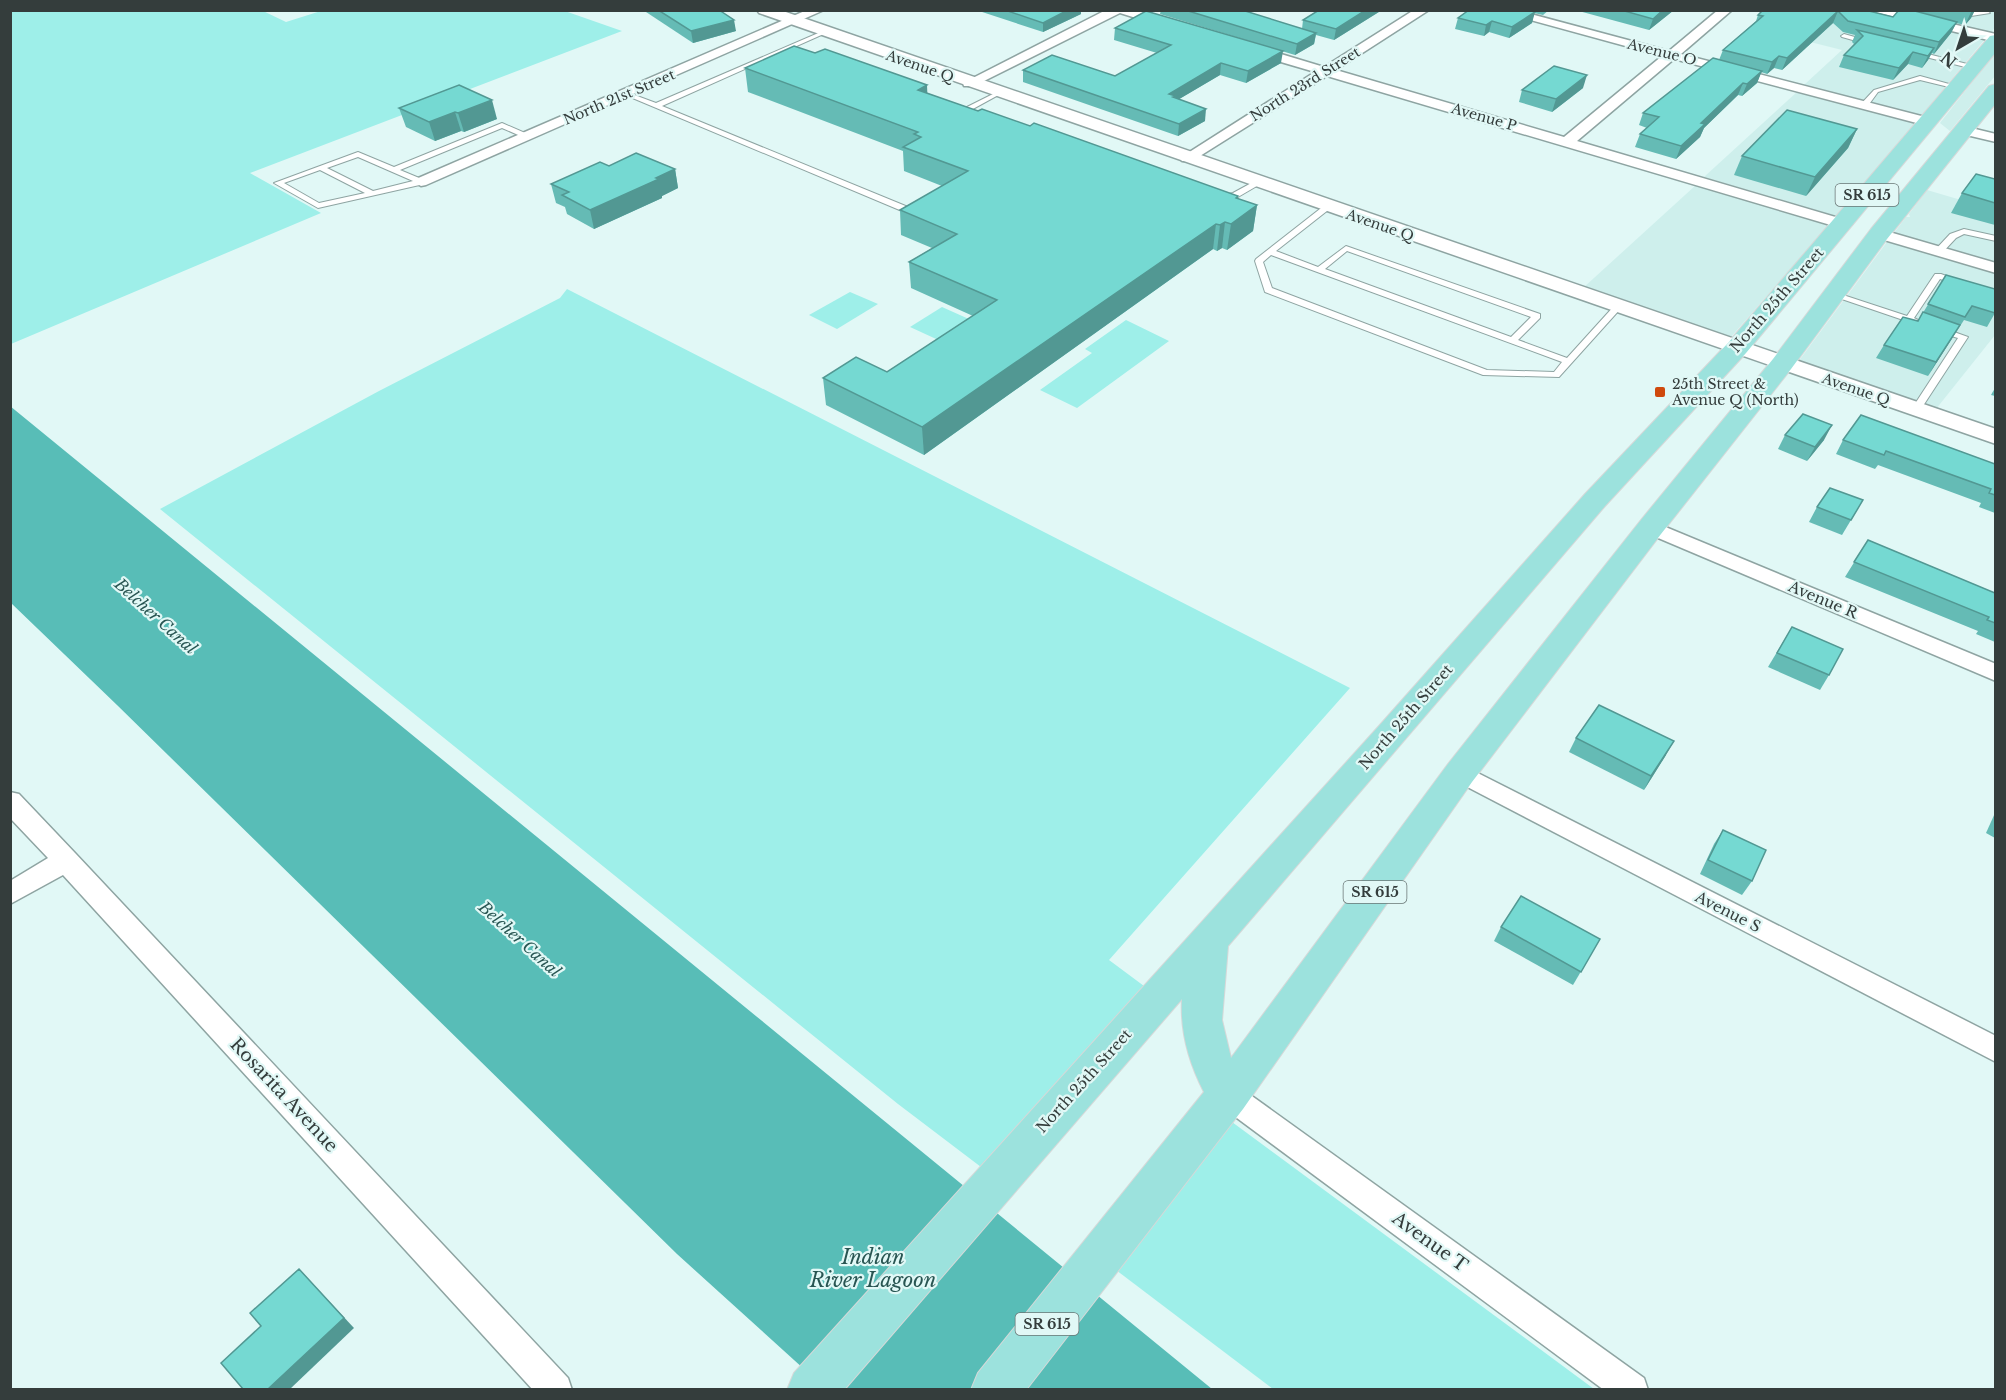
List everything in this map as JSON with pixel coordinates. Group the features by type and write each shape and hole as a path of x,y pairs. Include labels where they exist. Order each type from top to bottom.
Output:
{"main road":[{"name":"North 25th Street","path":"811,1389 1209,941 1595,500 1737,348 1844,224 1995,39"},
{"name":"SR 615","path":"995,1389 1228,1095 1460,773 1651,527 1782,364 1879,234 1995,90"},
{"path":"1897,212 1890,196 1938,136 1940,130 1929,122"},
{"path":"1209,941 1201,1027 1212,1067 1228,1095"}],"street":[{"name":"Avenue Q","path":"764,10 1995,437"},
{"name":"North 21st Street","path":"421,182 818,10"},
{"path":"969,83 1116,10"},
{"path":"1124,10 1180,27"},
{"name":"North 23rd Street","path":"1187,158 1423,10"},
{"name":"Avenue O","path":"1500,10 1929,122"},
{"path":"1568,141 1726,10"},
{"path":"1873,10 1892,12 1995,39"},
{"name":"Avenue P","path":"1236,44 1844,224"},
{"path":"1963,130 1995,138"},
{"path":"1879,234 1995,268"},
{"name":"Avenue R","path":"1651,527 1995,673"},
{"name":"Avenue S","path":"1460,773 1995,1050"},
{"name":"Rosarita Avenue","path":"10,801 556,1389"},
{"path":"10,894 66,860"},
{"name":"Avenue T","path":"1228,1095 1632,1389"}],"lane":[{"path":"1957,10 1971,14 1987,13"},
{"path":"1975,10 1995,15"},
{"path":"656,106 825,32"},
{"path":"1844,36 1876,44"},
{"path":"787,49 798,52"},
{"path":"1909,52 1973,67"},
{"path":"1864,105 1876,91 1920,78 1957,87"},
{"path":"966,110 999,93"},
{"path":"627,94 905,209"},
{"path":"954,106 987,118"},
{"path":"393,170 502,125 528,136"},
{"path":"358,153 421,182 318,206 278,183 358,153"},
{"path":"320,167 373,194"},
{"path":"1214,195 1236,195 1258,183"},
{"path":"1328,207 1259,261 1268,290 1486,373 1556,375 1618,307"},
{"path":"1939,251 1952,235 1959,231 1995,239"},
{"path":"1319,270 1346,248 1537,316 1512,341"},
{"path":"1270,252 1567,361"},
{"path":"1909,320 1938,276 1972,286"},
{"path":"1833,295 1963,337 1916,410"}],"shaded area":[{"path":"15,10 261,10 286,22 324,10 562,10 622,31 250,173 321,213 11,344 10,12"},
{"path":"1837,11 1859,11 1985,39 1921,116 1804,85 1842,50 1806,41"},
{"path":"1888,11 1995,11 1995,27 1990,34"},
{"path":"1995,53 1995,76 1950,131 1940,123"},
{"path":"1797,92 1916,123 1836,216 1704,177"},
{"path":"1696,185 1829,225 1730,338 1583,288"},
{"path":"1927,190 1995,210 1995,262 1894,233 1906,217 1910,217 1909,214"},
{"path":"1887,242 1995,273 1995,335 1936,409 1798,362"},
{"path":"567,289 1350,688 1109,960 1144,986 981,1167 898,1104 160,509 379,391 560,298"},
{"path":"850,292 878,304 837,329 809,315"},
{"path":"942,307 989,328 958,349 910,327"},
{"path":"1126,320 1169,341 1077,408 1040,390 1092,353 1085,349"},
{"path":"1232,1122 1594,1389 1273,1389 1116,1270"}],"water":[{"name":"Indian River Lagoon","path":"10,406 1212,1389 826,1389 677,1254 11,603"}],"building":[{"path":"658,10 719,10 734,20 691,31"},
{"path":"1005,10 1068,10 1043,23"},
{"path":"1185,10 1242,10 1316,33 1297,44"},
{"path":"1319,10 1366,10 1336,29 1303,20"},
{"path":"1469,10 1530,10 1535,12 1512,27 1492,21 1486,25 1458,18"},
{"path":"1621,10 1663,10 1653,19"},
{"path":"1763,10 1865,10 1893,17 1899,10 1911,10 1957,22 1939,42 1848,21 1838,11 1787,58 1779,56 1772,62 1723,50 1763,16 1758,15"},
{"path":"1146,11 1283,51 1248,71 1221,63 1169,94 1206,109 1179,124 1023,70 1052,55 1115,76 1171,45 1115,28"},
{"path":"1857,30 1934,48 1928,56 1913,52 1899,68 1844,55 1863,36"},
{"path":"794,46 815,53 825,49 927,85 918,90 1030,126 1034,123 1238,196 1236,198 1257,205 1231,224 1225,222 1220,225 1216,224 922,427 823,378 856,357 887,372 997,300 909,262 957,234 900,210 968,171 903,147 921,137 914,134 918,132 745,68"},
{"path":"1713,58 1762,71 1747,84 1743,83 1701,123 1705,124 1681,146 1640,134 1659,117 1643,113"},
{"path":"1554,66 1587,75 1556,99 1522,90"},
{"path":"459,85 492,100 429,122 399,108"},
{"path":"1787,110 1857,129 1815,177 1742,156"},
{"path":"636,153 675,169 656,178 659,179 590,210 562,195 569,192 551,184 600,162 609,166"},
{"path":"1976,174 1995,179 1995,203 1962,193"},
{"path":"1946,275 1995,289 1995,313 1972,306 1965,317 1928,304"},
{"path":"1923,312 1960,325 1936,362 1884,345 1903,317 1918,321"},
{"path":"1803,414 1832,425 1815,447 1785,435"},
{"path":"1861,415 1995,464 1995,495 1989,493 1991,489 1886,451 1884,455 1843,440"},
{"path":"1830,488 1863,500 1851,520 1817,507"},
{"path":"1868,540 1995,593 1995,623 1987,620 1989,617 1854,562"},
{"path":"1792,627 1843,649 1829,675 1777,653"},
{"path":"1599,705 1674,741 1651,776 1576,738"},
{"path":"1723,830 1766,850 1752,881 1708,860"},
{"path":"1521,896 1600,939 1581,972 1501,927"},
{"path":"299,1269 344,1318 268,1389 243,1389 221,1363 261,1326 250,1313"}],"place":[{"name":"25th Street & Avenue Q (North)","path":"1660,392"}],"water label":[{"name":"Belcher Canal","path":"156,616"},
{"name":"Belcher Canal","path":"520,939"}]}
